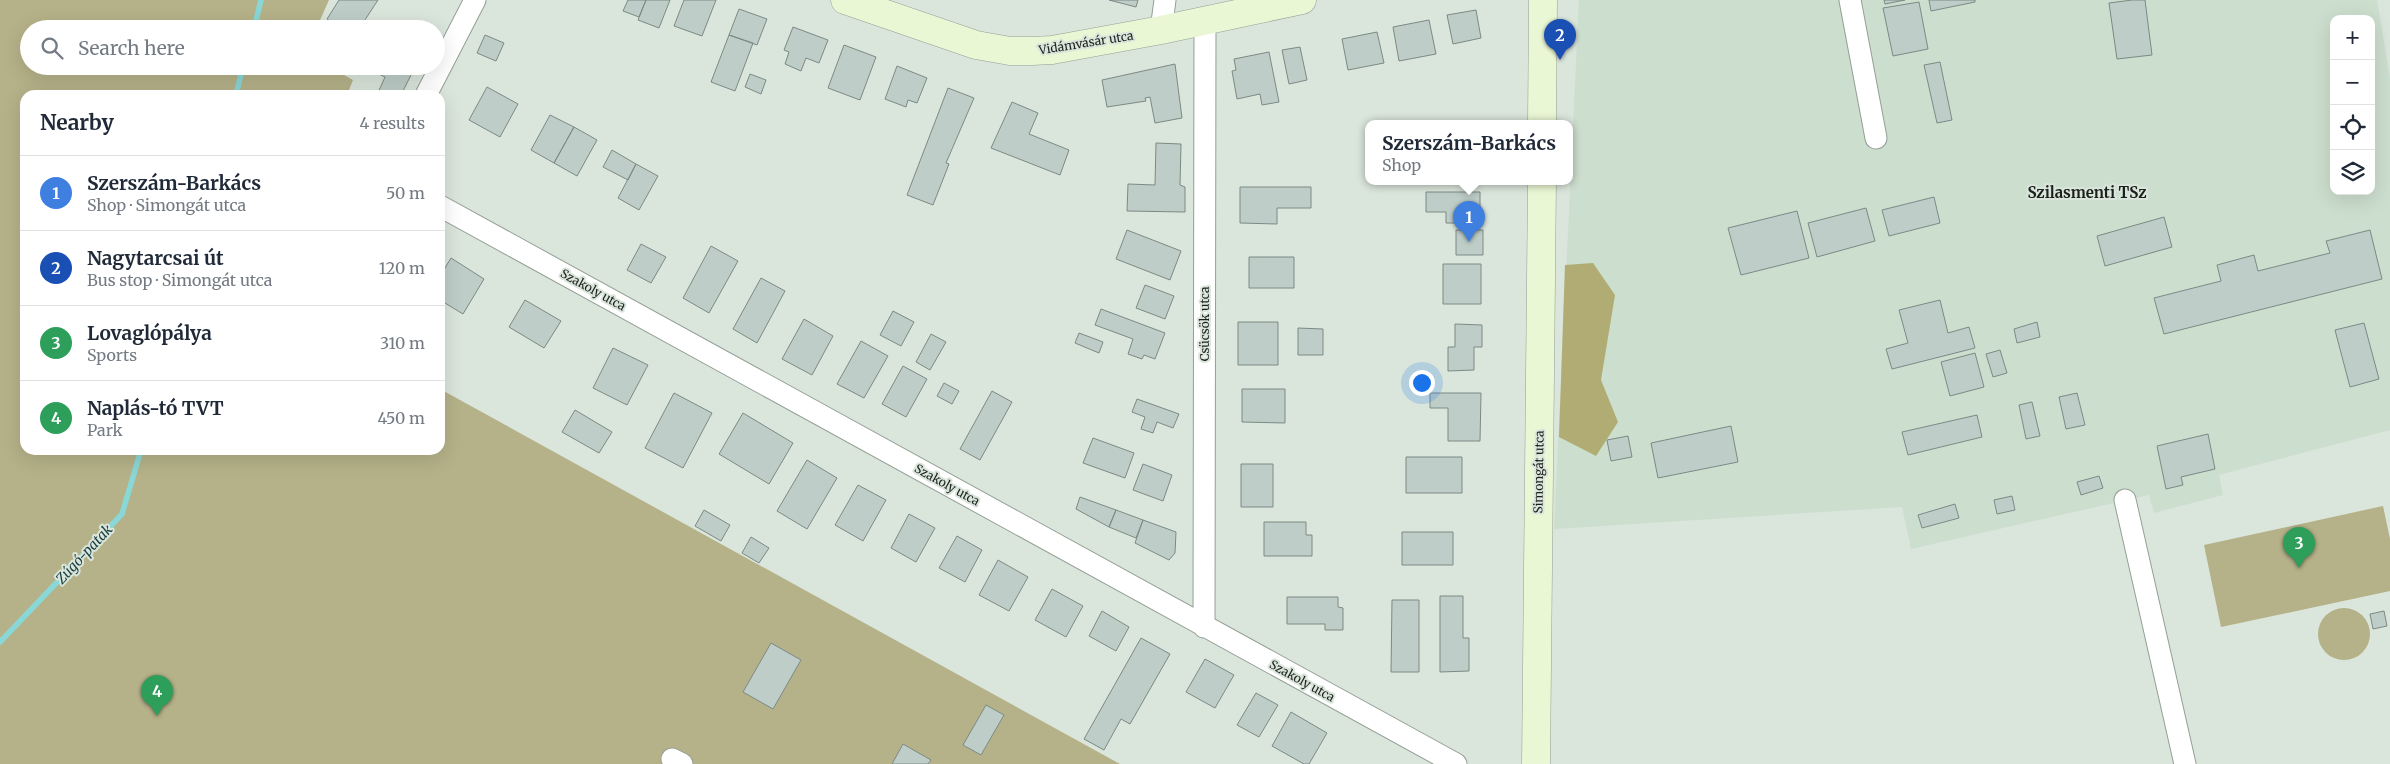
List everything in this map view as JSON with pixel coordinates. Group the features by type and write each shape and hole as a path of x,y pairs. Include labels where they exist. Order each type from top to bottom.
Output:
{"main road":[{"name":"Vidámvásár utca","path":"854,2 976,45 1010,51 1052,50 1161,30 1302,0"},
{"path":"1542,120 1543,0"},
{"name":"Simongát utca","path":"1536,764 1542,185"}],"street":[{"path":"445,58 475,0"},
{"path":"1161,30 1164,0"},
{"path":"1850,0 1876,138"},
{"name":"Csücsök utca","path":"1204,627 1205,20"},
{"path":"429,90 436,75"},
{"name":"Szakoly utca","path":"445,209 1456,764"},
{"path":"2125,500 2185,764"}],"shaded area":[{"path":"0,0 329,0 320,20 20,20 20,75 344,75 353,80 349,90 20,90 20,455 445,455 445,392 1120,764 0,764"},
{"path":"1579,0 2377,0 2390,79 2390,430 2219,475 2223,495 2154,513 2149,495 1911,549 1902,507 1554,529 1570,185 1573,185 1573,127"},
{"path":"1593,263 1615,295 1601,380 1618,422 1596,456 1559,437 1565,265"},
{"path":"2383,506 2390,539 2390,591 2221,627 2204,545"},
{"path":"2344,608 2354,610 2362,616 2368,624 2370,634 2368,644 2362,652 2354,658 2344,660 2334,658 2326,652 2320,644 2318,634 2320,624 2326,616 2334,610"}],"building":[{"path":"339,0 378,0 365,20 327,19"},
{"path":"628,0 646,0 639,17 623,11"},
{"path":"646,0 670,0 659,28 638,20"},
{"path":"684,0 716,0 702,36 674,26"},
{"path":"1109,0 1138,0 1136,7"},
{"path":"1884,0 1905,0 1885,4"},
{"path":"1929,0 1975,0 1975,2 1931,11"},
{"path":"2145,0 2152,55 2117,59 2109,3"},
{"path":"1919,2 1928,49 1893,56 1883,8"},
{"path":"739,9 767,19 757,45 729,35"},
{"path":"1476,10 1481,38 1453,44 1447,15"},
{"path":"1429,20 1436,54 1399,61 1393,27"},
{"path":"793,27 828,40 819,63 806,58 801,71 785,64 789,52 784,50"},
{"path":"1377,32 1384,63 1348,70 1342,39"},
{"path":"485,35 504,43 496,61 477,53"},
{"path":"729,35 753,43 735,91 711,82"},
{"path":"844,45 876,57 860,100 828,88"},
{"path":"1300,47 1307,80 1289,84 1282,50"},
{"path":"1269,52 1279,102 1262,105 1260,94 1237,99 1232,71 1236,70 1234,59"},
{"path":"1940,62 1952,120 1937,123 1924,65"},
{"path":"1175,64 1182,118 1155,123 1150,97 1145,98 1146,101 1107,107 1102,80"},
{"path":"897,66 927,78 917,103 908,100 906,107 885,99"},
{"path":"750,74 766,80 761,94 745,87"},
{"path":"381,75 411,75 404,90 379,90 385,77"},
{"path":"487,87 518,104 500,137 469,120"},
{"path":"948,88 974,98 946,163 949,164 933,205 907,195"},
{"path":"1012,102 1038,113 1029,134 1069,150 1060,175 991,148"},
{"path":"550,115 574,127 554,163 531,150"},
{"path":"574,127 597,140 577,176 554,163"},
{"path":"1156,143 1181,144 1180,185 1185,187 1185,212 1127,211 1128,184 1155,185"},
{"path":"612,150 636,164 628,180 603,167"},
{"path":"636,164 658,176 639,210 618,198"},
{"path":"1240,187 1311,187 1311,208 1277,208 1277,224 1240,223"},
{"path":"1426,192 1480,192 1480,223 1446,223 1446,212 1426,212"},
{"path":"1934,197 1940,223 1889,236 1882,210"},
{"path":"1866,208 1875,241 1817,257 1808,223"},
{"path":"1797,211 1809,258 1741,275 1728,228"},
{"path":"2164,217 2172,247 2105,266 2097,236"},
{"path":"1127,230 1181,251 1170,280 1116,259"},
{"path":"1456,230 1483,230 1483,255 1456,255"},
{"path":"2370,230 2382,279 2164,334 2154,298 2221,281 2217,265 2254,255 2258,271 2330,253 2326,241"},
{"path":"641,244 666,257 651,283 627,270"},
{"path":"711,246 738,261 709,313 683,298"},
{"path":"1249,257 1294,257 1294,288 1249,288"},
{"path":"451,258 484,279 463,314 445,303 445,268"},
{"path":"1443,264 1481,264 1481,304 1443,304"},
{"path":"761,278 785,291 757,343 733,329"},
{"path":"1145,285 1174,296 1165,319 1136,308"},
{"path":"525,300 561,321 544,348 509,327"},
{"path":"1940,300 1948,333 1969,327 1975,348 1892,369 1886,349 1908,343 1899,310"},
{"path":"1101,309 1165,333 1155,359 1144,355 1142,359 1128,354 1133,339 1095,325"},
{"path":"893,311 914,322 901,346 880,335"},
{"path":"804,319 833,336 812,375 782,359"},
{"path":"1238,322 1278,322 1278,365 1238,365"},
{"path":"2037,322 2040,337 2017,343 2014,329"},
{"path":"2364,323 2379,379 2350,387 2335,330"},
{"path":"1455,324 1482,325 1482,347 1474,347 1474,370 1448,371 1448,347 1455,347"},
{"path":"1298,328 1323,329 1323,355 1298,355"},
{"path":"1079,333 1103,342 1099,353 1075,343"},
{"path":"931,334 946,342 930,370 916,362"},
{"path":"861,341 888,356 864,398 837,384"},
{"path":"613,348 648,365 627,405 593,388"},
{"path":"2000,350 2007,373 1993,377 1986,354"},
{"path":"1975,353 1984,387 1950,396 1941,362"},
{"path":"903,366 927,379 906,417 882,404"},
{"path":"944,383 959,391 952,404 937,396"},
{"path":"1242,389 1285,389 1285,423 1242,422"},
{"path":"992,391 1012,402 980,460 960,449"},
{"path":"674,393 712,413 683,468 645,448"},
{"path":"1430,393 1481,393 1480,441 1448,441 1448,408 1430,408"},
{"path":"2077,393 2085,425 2066,429 2059,397"},
{"path":"1137,399 1179,414 1173,428 1157,422 1153,433 1141,429 1145,417 1132,412"},
{"path":"2032,402 2040,436 2026,439 2019,405"},
{"path":"575,410 612,432 599,453 562,432"},
{"path":"743,413 793,443 769,484 719,454"},
{"path":"1977,415 1982,437 1908,455 1902,432"},
{"path":"1731,426 1738,462 1658,478 1651,443"},
{"path":"2208,434 2215,469 2181,477 2183,485 2166,489 2157,446"},
{"path":"1628,436 1632,457 1611,461 1607,440"},
{"path":"1093,438 1134,453 1125,478 1083,463"},
{"path":"1406,457 1462,457 1462,493 1406,493"},
{"path":"807,460 837,478 807,529 777,511"},
{"path":"1143,464 1172,475 1163,501 1133,490"},
{"path":"1241,464 1273,464 1273,507 1241,507"},
{"path":"2099,476 2103,488 2081,495 2077,482"},
{"path":"858,485 886,500 863,541 835,525"},
{"path":"2012,496 2015,510 1997,514 1994,500"},
{"path":"1080,497 1116,510 1109,527 1076,509"},
{"path":"1955,504 1959,518 1922,528 1918,515"},
{"path":"704,510 730,525 721,541 695,526"},
{"path":"1116,510 1143,520 1136,538 1109,527"},
{"path":"909,514 935,528 916,562 891,548"},
{"path":"1143,520 1176,532 1175,553 1169,560 1135,543"},
{"path":"1264,522 1306,522 1306,535 1312,535 1312,556 1264,556"},
{"path":"1402,532 1453,532 1453,565 1402,565"},
{"path":"957,536 982,550 965,582 939,568"},
{"path":"751,537 769,548 759,563 742,553"},
{"path":"998,560 1028,577 1009,611 979,595"},
{"path":"1052,589 1083,606 1066,637 1035,620"},
{"path":"1440,596 1463,596 1463,638 1469,638 1469,671 1440,672"},
{"path":"1287,597 1338,597 1338,607 1343,608 1343,630 1325,630 1325,624 1287,624"},
{"path":"1392,600 1419,600 1419,672 1391,672"},
{"path":"1102,611 1129,627 1116,651 1089,636"},
{"path":"2384,611 2387,626 2373,629 2370,614"},
{"path":"1141,638 1170,654 1130,724 1121,719 1104,750 1084,739"},
{"path":"771,643 801,660 773,709 743,692"},
{"path":"1205,659 1234,675 1215,708 1186,692"},
{"path":"1256,693 1278,705 1259,737 1237,725"},
{"path":"986,705 1004,715 981,755 963,745"},
{"path":"1291,712 1327,733 1309,764 1304,764 1272,746"},
{"path":"903,744 931,760 928,764 892,764"}],"waterway":[{"name":"Zúgó-patak","path":"256,20 261,0"},
{"name":"Zúgó-patak","path":"237,90 241,75"},
{"name":"Zúgó-patak","path":"0,642 122,514 140,455"}],"place":[{"name":"Nagytarcsai út","path":"1560,60"},
{"name":"Szerszám-Barkács","path":"1469,242"},
{"name":"Lovaglópálya","path":"2299,568"},
{"name":"Naplás-tó TVT","path":"157,716"}],"district":[{"name":"Szilasmenti TSz","path":"2087,193"}]}
